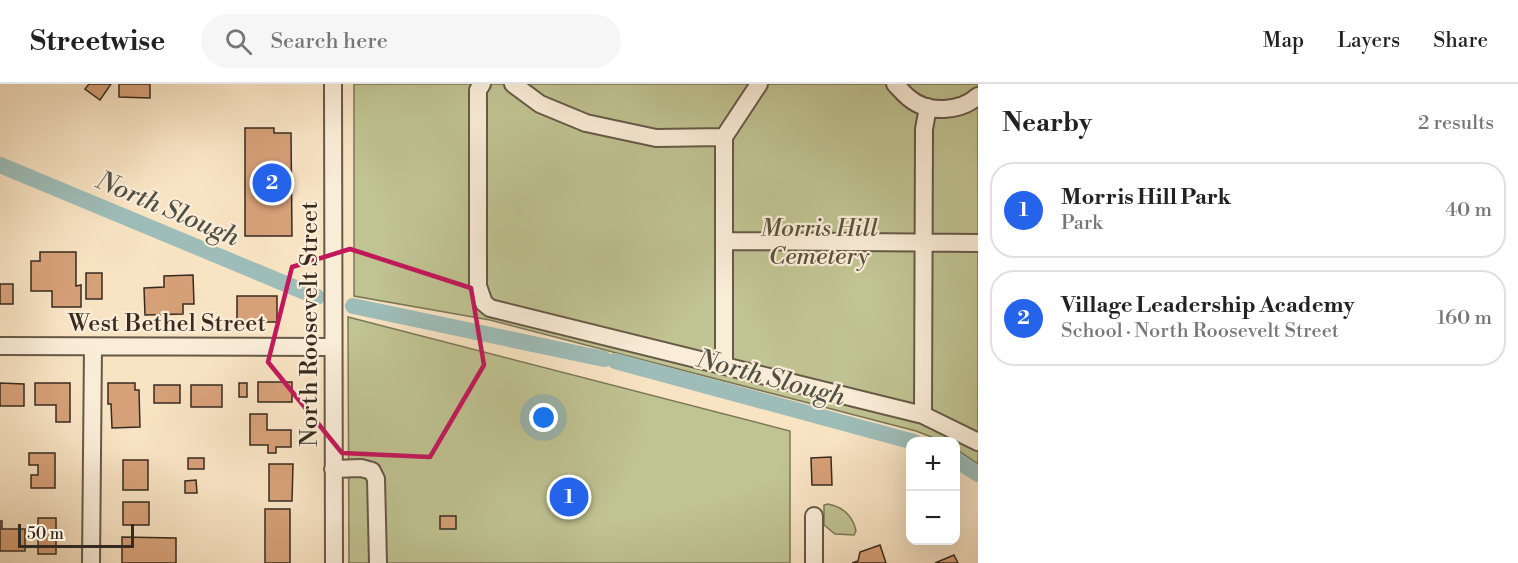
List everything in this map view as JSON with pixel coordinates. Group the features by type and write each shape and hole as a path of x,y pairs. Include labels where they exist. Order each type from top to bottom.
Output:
{"street":[{"name":"North Roosevelt Street","path":"333,84 334,563"},
{"path":"482,84 478,90 478,286 484,303 490,308 923,415 978,442"},
{"path":"513,84 540,104 586,123 656,138 724,137"},
{"path":"724,366 724,137 759,84"},
{"path":"895,84 910,100 928,107 945,109 959,107 972,102 978,96"},
{"path":"923,415 924,129 928,107"},
{"path":"724,241 978,243"},
{"name":"West Bethel Street","path":"0,346 333,347"},
{"path":"91,563 93,347"},
{"path":"333,469 361,468 372,471 376,479 378,563"},
{"path":"814,516 814,563"}],"highlighted area":[{"path":"350,249 471,288 484,365 430,457 342,453 268,362 292,267"}],"green space":[{"name":"Morris Hill Cemetery","path":"354,84 978,84 978,464 960,452 960,437 932,437 916,431 490,320 354,296"},
{"path":"348,317 790,431 790,563 349,563"},
{"path":"824,505 838,507 850,517 855,526 854,535 835,534 824,525"}],"building":[{"path":"89,84 111,84 100,100 85,89"},
{"path":"119,84 150,84 150,98 119,97"},
{"path":"245,128 274,128 274,133 291,133 292,236 245,236"},
{"path":"40,252 76,252 76,286 81,285 81,307 52,307 52,291 31,291 31,261 40,261"},
{"path":"86,273 102,273 102,299 86,299"},
{"path":"193,275 194,304 183,304 183,314 145,315 144,288 164,287 164,276"},
{"path":"0,284 13,284 13,304 0,304"},
{"path":"237,296 277,296 277,322 237,322"},
{"path":"258,382 292,382 292,402 258,402"},
{"path":"0,383 24,384 24,406 0,406"},
{"path":"35,383 70,383 70,422 56,422 56,405 35,405"},
{"path":"108,383 135,383 135,390 139,390 140,427 112,428 111,404 108,404"},
{"path":"239,383 247,383 247,397 239,397"},
{"path":"154,385 180,385 180,403 154,403"},
{"path":"191,385 222,385 222,407 191,407"},
{"path":"250,414 267,414 267,430 291,430 291,447 276,447 276,453 268,453 268,445 250,445"},
{"path":"29,453 55,453 55,488 31,488 31,475 38,475 38,465 29,465"},
{"path":"831,457 832,485 812,485 811,458"},
{"path":"188,458 204,458 204,469 188,469"},
{"path":"123,460 148,460 148,490 123,490"},
{"path":"269,464 293,464 292,501 269,501"},
{"path":"196,480 197,493 185,493 185,481"},
{"path":"123,502 149,502 149,525 123,525"},
{"path":"265,509 290,509 290,563 265,563"},
{"path":"440,516 456,516 456,529 440,529"},
{"path":"38,518 56,518 56,554 38,554"},
{"path":"0,521 2,521 2,529 25,529 25,551 0,551"},
{"path":"122,537 176,538 176,563 122,563"},
{"path":"880,545 886,563 852,563 858,561 860,552"},
{"path":"954,555 958,563 935,563"}],"waterway":[{"name":"North Slough","path":"0,165 317,297"},
{"name":"North Slough","path":"353,306 604,359"},
{"name":"North Slough","path":"615,361 906,440"},
{"name":"North Slough","path":"960,463 978,474"}],"place":[{"name":"Village Leadership Academy","path":"272,183"},
{"name":"Morris Hill Park","path":"569,497"}]}
